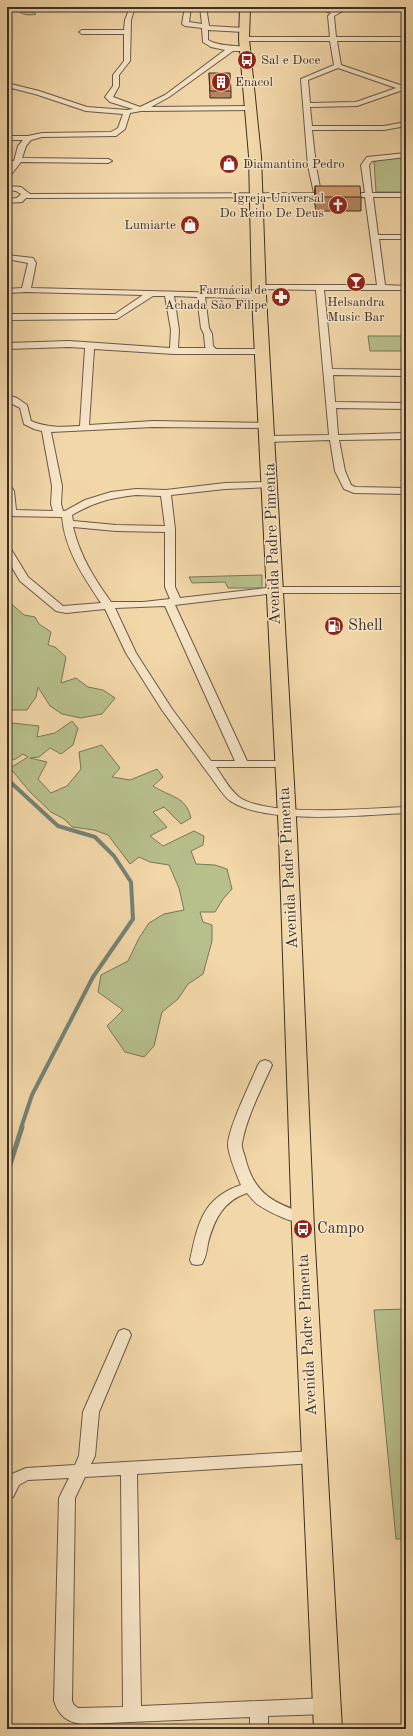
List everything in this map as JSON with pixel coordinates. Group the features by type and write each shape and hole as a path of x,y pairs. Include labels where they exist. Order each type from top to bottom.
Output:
{"main road":[{"name":"Avenida Padre Pimenta","path":"245,7 241,42 250,108 257,193 259,291 287,813 302,1218 328,1729"}],"street":[{"path":"134,7 131,9 128,20 127,61 116,75 116,86 109,97 113,100 141,109 167,96 241,42"},
{"path":"188,7 185,24 205,27 241,42"},
{"path":"204,7 205,41 213,46 241,42 333,38 406,39"},
{"path":"319,7 334,12 347,7"},
{"path":"334,12 331,19 338,66"},
{"path":"82,32 128,32"},
{"path":"318,196 312,166 304,79 338,66 404,89"},
{"path":"393,85 406,80"},
{"path":"7,85 37,92 86,109 127,112 141,109 250,108"},
{"path":"306,105 357,104 404,89"},
{"path":"7,138 113,134 121,129 127,112"},
{"path":"309,128 384,128 406,124"},
{"path":"14,175 22,146 28,138"},
{"path":"381,288 365,165 367,161 378,157 406,155"},
{"path":"7,174 14,175 108,161"},
{"path":"7,162 25,194"},
{"path":"7,201 20,200 25,194 257,193 318,196 406,195"},
{"path":"375,237 406,237"},
{"path":"7,257 30,260 32,263 26,290"},
{"path":"320,287 334,437 340,472 347,487 360,490 406,490"},
{"path":"7,291 26,290 201,295 320,287 406,288"},
{"path":"7,317 117,316 152,293"},
{"path":"169,293 175,330 174,351"},
{"path":"201,295 205,328 208,334 209,346 213,351"},
{"path":"7,346 69,344 174,351 263,352"},
{"path":"84,428 90,345"},
{"path":"328,372 406,373"},
{"path":"7,398 14,400 24,407 28,422 46,429 153,424 334,437 406,436"},
{"path":"331,404 406,406"},
{"path":"46,429 57,486 56,504 65,517 71,543 84,569 108,605 131,653 168,710 235,800 249,806 287,813 406,810"},
{"path":"65,517 88,502 111,495 136,492 166,493 225,486 270,485"},
{"path":"7,487 9,491 9,513 65,517 116,528 170,529"},
{"path":"166,493 170,529 170,587 172,602 242,763"},
{"path":"7,551 24,579 60,609 66,610 108,605 172,602 275,590 406,590"},
{"path":"208,764 284,764"},
{"path":"265,1065 241,1121 235,1145 241,1169 249,1187 264,1202 280,1211 302,1218"},
{"path":"197,1260 205,1225 214,1207 229,1195 249,1187"},
{"path":"124,1335 91,1412 87,1456 67,1498 63,1701 68,1712 72,1715 82,1716 326,1706"},
{"path":"7,1492 13,1480 26,1474 314,1457"},
{"path":"129,1468 132,1714"},
{"path":"259,1709 259,1729"}],"green space":[{"path":"9,7 50,8 40,10 26,9 36,14 29,15 21,13 17,10 7,10"},
{"path":"406,156 406,192 376,192 374,161"},
{"path":"368,336 406,336 406,351 370,351"},
{"path":"262,575 262,588 228,588 225,582 192,583 189,577"},
{"path":"7,600 24,615 35,617 39,624 51,632 48,645 55,647 66,657 61,683 76,678 88,687 103,690 115,698 102,714 81,718 62,714 50,706 38,687 36,697 27,710 7,710"},
{"path":"7,715 12,723 39,726 37,737 55,733 72,721 78,728 73,745 61,754 50,748 39,757 30,758 47,762 38,779 51,793 67,786 81,769 79,752 102,745 120,768 112,777 130,780 157,769 163,777 153,786 181,801 189,811 191,818 181,824 164,807 153,812 167,827 150,836 163,846 194,831 204,836 203,845 191,851 196,864 215,865 227,869 232,889 223,899 215,912 200,912 203,922 212,925 212,941 203,974 188,984 178,999 162,1012 154,1046 144,1057 125,1052 107,1026 123,1010 98,992 101,975 128,961 139,938 149,923 164,914 184,910 179,888 169,865 150,862 139,857 130,864 108,835 94,830 72,827 64,819 51,812 30,792 10,768 28,757 23,754 14,760 7,757"},
{"path":"406,1309 406,1539 396,1539 374,1310"}],"building":[{"path":"209,73 230,73 231,91 210,91"},
{"path":"315,186 360,186 361,197 316,197"}],"waterway":[{"path":"7,779 58,826 95,837 114,856 131,882 133,919 93,977 32,1095 21,1128"},
{"path":"7,1174 22,1127"}],"place":[{"name":"Sal e Doce","path":"247,60"},
{"name":"Enacol","path":"221,82"},
{"name":"Diamantino Pedro","path":"229,164"},
{"name":"Igreja Universal Do Reino De Deus","path":"338,205"},
{"name":"Lumiarte","path":"190,225"},
{"name":"Helsandra Music Bar","path":"356,282"},
{"name":"Farmácia de Achada São Filipe","path":"281,297"},
{"name":"Shell","path":"334,626"},
{"name":"Campo","path":"303,1229"}]}
